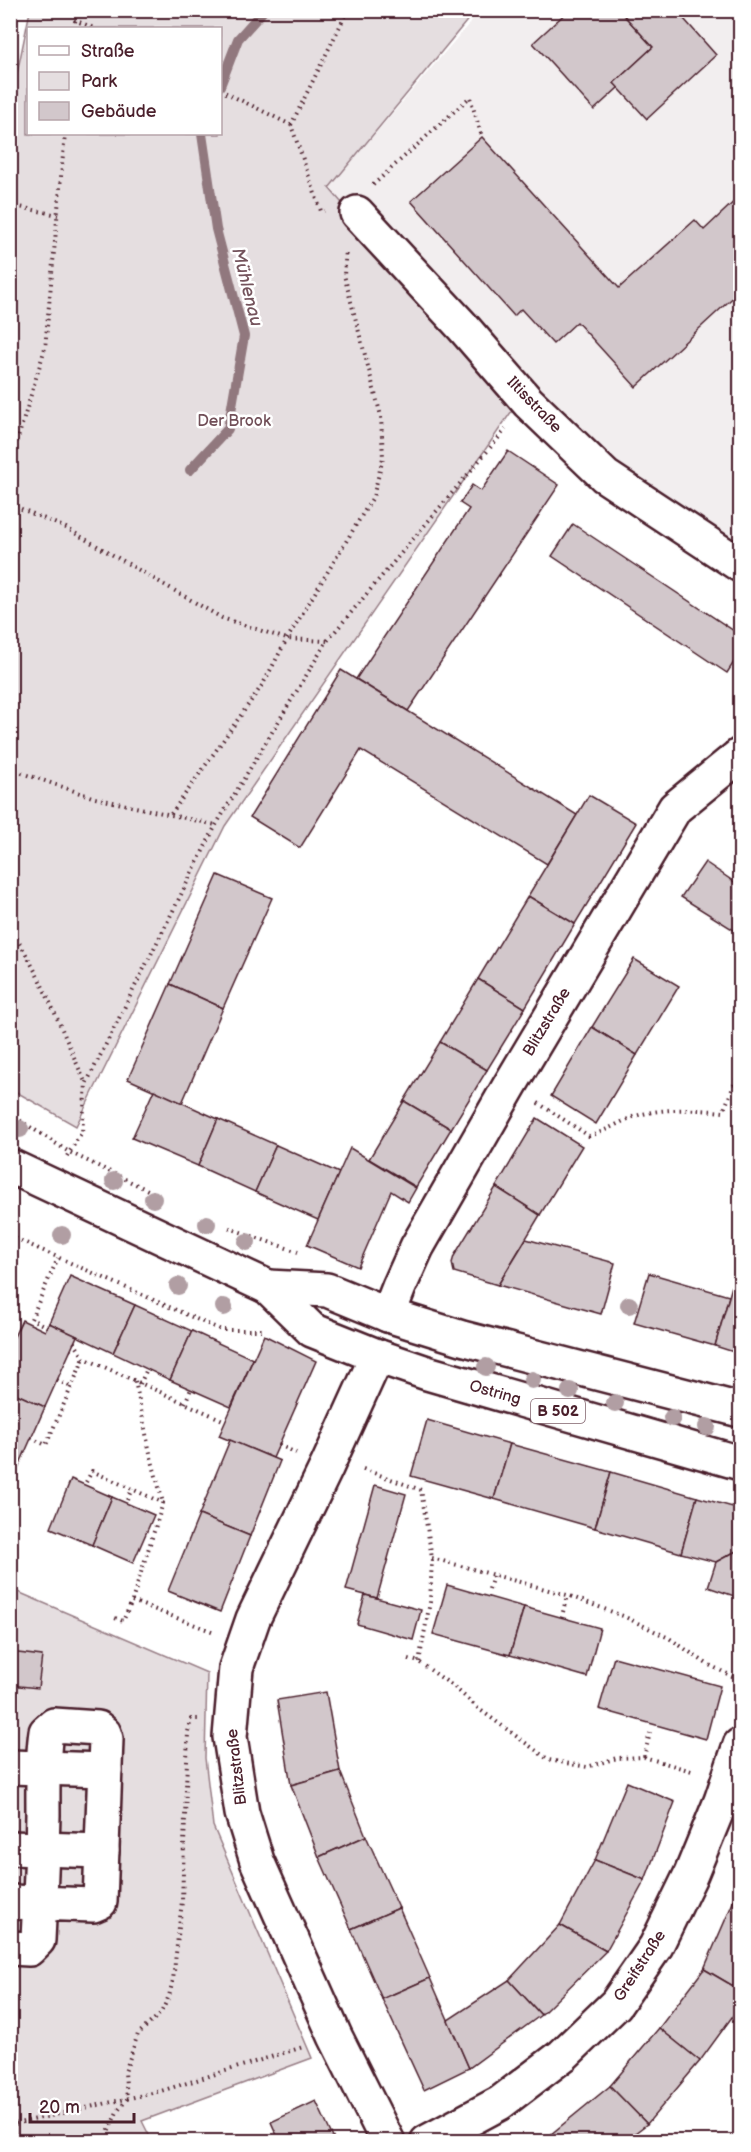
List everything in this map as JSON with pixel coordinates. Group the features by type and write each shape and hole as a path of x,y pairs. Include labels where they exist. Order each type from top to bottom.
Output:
{"street":[{"name":"Iltisstraße","path":"357,213 462,326 528,402 605,476 741,565"},
{"name":"Blitzstraße","path":"388,1316 417,1247 510,1085 675,808 741,755"},
{"name":"Ostring","path":"10,1166 268,1287 312,1330 377,1356 438,1376 741,1463"},
{"name":"Ostring","path":"268,1287 327,1290 388,1316 462,1338 741,1410"},
{"name":"Blitzstraße","path":"377,1356 243,1643 236,1668 230,1737 242,1813 257,1861 335,2036 388,2142"},
{"path":"10,1948 29,1949 38,1940 25,1902 26,1848 44,1778 46,1732 54,1725 98,1728 104,1732 106,1739 100,1902 93,1905 25,1902"},
{"name":"Greifstraße","path":"427,2142 500,2103 563,2055 616,2004 656,1946 691,1874 741,1745"},
{"path":"10,1767 44,1778 105,1780"},
{"path":"10,1787 44,1778"},
{"path":"26,1848 102,1851"}],"path":[{"path":"74,27 77,10"},
{"path":"291,125 348,10"},
{"path":"74,20 92,27"},
{"path":"222,91 291,125 321,211 357,213"},
{"path":"171,814 263,684 287,639 373,497 383,458 381,416 344,275 347,242 357,213 371,187 470,97 482,137"},
{"path":"10,465 45,348 65,135"},
{"path":"10,205 58,215"},
{"path":"82,1132 86,1084 216,825 327,641 528,402"},
{"path":"10,504 66,528 222,618 287,639 327,641"},
{"path":"10,769 95,798 216,825"},
{"path":"10,928 22,945 39,978 86,1084"},
{"path":"510,1085 589,1136 609,1130 630,1118 673,1109 723,1112 739,1073"},
{"path":"10,1114 69,1152 164,1197"},
{"path":"226,1227 302,1253"},
{"path":"47,1327 31,1319 58,1258"},
{"path":"74,1342 84,1358 225,1421"},
{"path":"31,1438 46,1445 84,1358"},
{"path":"140,1384 147,1369"},
{"path":"57,1380 72,1387"},
{"path":"114,1618 123,1622 132,1601 163,1503 135,1381"},
{"path":"185,1403 191,1389"},
{"path":"331,1457 421,1490 432,1558 430,1602 419,1662"},
{"path":"86,1482 92,1471 163,1503"},
{"path":"127,1500 132,1489"},
{"path":"432,1558 494,1573 567,1595 623,1616 669,1638 707,1664 741,1680"},
{"path":"489,1589 494,1573"},
{"path":"563,1612 567,1595"},
{"path":"132,1601 203,1628"},
{"path":"410,1659 419,1662 453,1686 479,1709 549,1760 587,1767 617,1758 644,1757 727,1782"},
{"path":"104,2142 117,2112 127,2099 125,2072 138,2034 161,2013 173,1980 182,1901 188,1732 191,1719 232,1718"},
{"path":"644,1757 650,1733"},
{"path":"10,2125 161,2091 335,2036"}],"shaded area":[{"path":"480,11 740,11 740,551 516,405 329,188"}],"green space":[{"name":"Der Brook","path":"30,11 475,11 329,188 516,405 225,826 76,1126 11,1089 10,107"},
{"path":"11,1589 207,1673 205,1758 213,1826 312,2058 142,2121 152,2141 11,2141"}],"building":[{"path":"569,10 619,10 653,47 614,83 619,87 594,110 533,43"},
{"path":"619,10 676,10 716,55 647,119 614,83 653,47"},
{"path":"482,137 619,288 695,220 704,230 740,196 740,291 636,387 577,322 553,344 521,309 514,316 411,201"},
{"path":"508,451 559,485 408,711 356,679 469,509 460,503 472,485 481,491"},
{"path":"573,524 740,635 740,653 727,673 552,556"},
{"path":"341,670 577,815 547,864 361,750 300,848 250,817"},
{"path":"589,795 636,823 575,924 528,896"},
{"path":"705,862 740,886 740,934 681,897"},
{"path":"218,875 272,898 223,1008 170,984"},
{"path":"528,896 575,924 525,1008 478,979"},
{"path":"634,959 679,986 637,1055 592,1027"},
{"path":"478,979 525,1008 487,1070 440,1042"},
{"path":"170,984 223,1008 182,1103 128,1079"},
{"path":"592,1027 637,1055 596,1124 551,1096"},
{"path":"440,1042 487,1070 451,1129 404,1101"},
{"path":"154,1090 218,1119 198,1166 132,1138"},
{"path":"404,1101 451,1129 416,1187 369,1159"},
{"path":"537,1118 582,1146 540,1215 496,1187"},
{"path":"218,1119 276,1145 255,1192 198,1166"},
{"path":"276,1145 339,1173 318,1220 255,1192"},
{"path":"350,1148 416,1188 408,1202 391,1191 358,1267 307,1245"},
{"path":"496,1187 540,1215 498,1285 454,1272 452,1263"},
{"path":"526,1239 615,1263 601,1314 498,1285"},
{"path":"740,1256 740,1281 734,1279"},
{"path":"649,1273 729,1296 715,1346 634,1323"},
{"path":"70,1276 135,1305 113,1353 49,1323"},
{"path":"734,1279 740,1281 740,1354 715,1346"},
{"path":"135,1305 192,1331 170,1380 113,1353"},
{"path":"22,1320 45,1331 49,1323 77,1336 45,1407 10,1391 10,1345"},
{"path":"192,1331 253,1359 231,1407 170,1380"},
{"path":"264,1335 316,1361 273,1458 219,1436"},
{"path":"10,1391 45,1407 18,1468 10,1465"},
{"path":"427,1420 510,1444 494,1499 411,1476"},
{"path":"230,1440 280,1461 250,1536 199,1515"},
{"path":"510,1444 611,1472 595,1528 494,1499"},
{"path":"10,1465 18,1468 10,1484"},
{"path":"611,1472 697,1497 681,1553 595,1528"},
{"path":"71,1479 112,1497 92,1545 51,1528"},
{"path":"375,1485 406,1494 377,1598 346,1590"},
{"path":"112,1497 154,1515 133,1563 92,1545"},
{"path":"697,1497 740,1509 740,1549 716,1562 681,1553"},
{"path":"199,1515 250,1536 220,1612 168,1591"},
{"path":"740,1549 740,1598 708,1587 716,1562"},
{"path":"447,1585 524,1607 510,1655 433,1634"},
{"path":"365,1595 421,1610 413,1640 357,1624"},
{"path":"524,1607 600,1628 587,1677 510,1655"},
{"path":"10,1652 42,1656 38,1688 10,1685"},
{"path":"614,1657 720,1686 706,1739 599,1709"},
{"path":"326,1692 340,1771 291,1785 277,1700"},
{"path":"340,1771 366,1836 319,1857 291,1785"},
{"path":"627,1782 675,1802 645,1880 595,1860"},
{"path":"366,1836 399,1908 351,1929 319,1857"},
{"path":"595,1860 645,1880 606,1951 560,1925"},
{"path":"740,1885 740,1903 734,1900"},
{"path":"734,1900 740,1903 740,1990 704,1969"},
{"path":"399,1908 430,1978 382,1999 351,1929"},
{"path":"560,1925 606,1951 541,2015 509,1980"},
{"path":"704,1969 740,1990 740,2006 700,2061 659,2028"},
{"path":"430,1978 469,2068 424,2090 382,1999"},
{"path":"509,1980 541,2015 469,2068 448,2020"},
{"path":"659,2028 700,2061 647,2124 610,2086"},
{"path":"610,2086 647,2124 623,2142 553,2142 550,2135"},
{"path":"316,2101 335,2142 280,2142 271,2122"}],"waterway":[{"name":"Mühlenau","path":"222,81 238,39 264,10"},
{"name":"Mühlenau","path":"190,470 228,429 244,336 216,229 202,135"}]}
